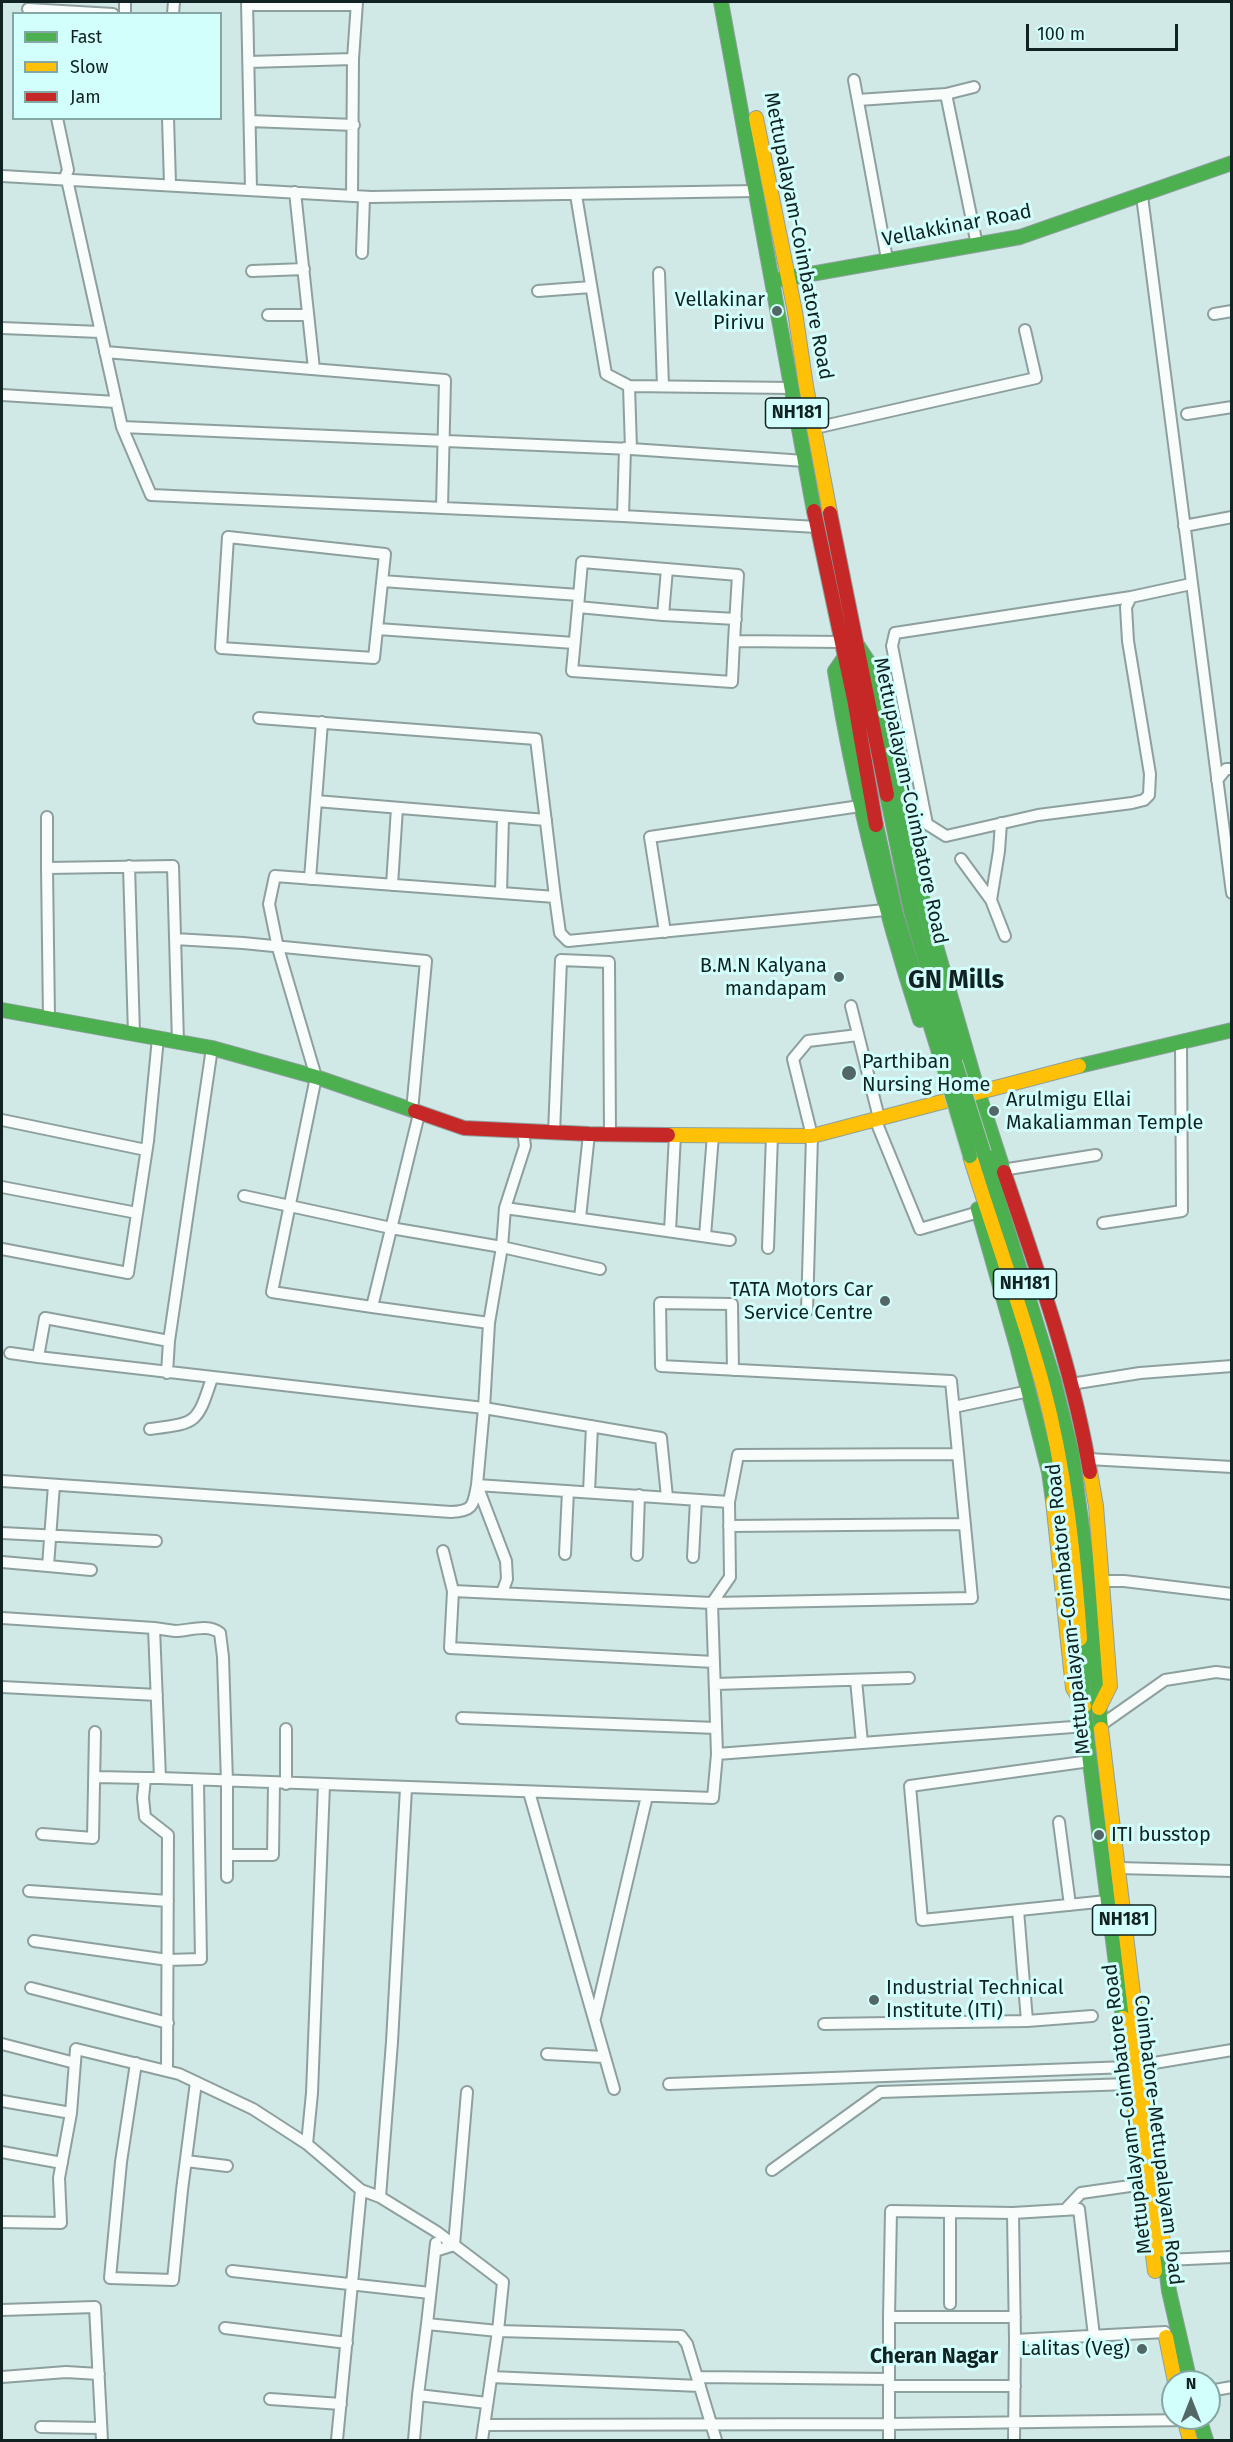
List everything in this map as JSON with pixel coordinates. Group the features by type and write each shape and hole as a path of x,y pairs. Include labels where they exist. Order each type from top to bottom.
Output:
{"main road":[{"name":"Coimbatore-Mettupalayam Road","path":"721,2 758,191 817,527 854,699 876,823 895,911 1058,1418 1059,1457 1076,1580 1090,1761 1107,1901 1135,2066 1131,2084 1165,2331 1173,2370"},
{"name":"Mettupalayam-Coimbatore Road","path":"734,2 788,278 855,643 911,911 1022,1274 1080,1504 1089,1579 1099,1708 1118,1868 1135,2066 1177,2333 1187,2370"},
{"name":"Vellakkinar Road","path":"772,281 887,258 1020,237 1232,163"},
{"path":"855,643 873,669 917,880 978,1092 1049,1308 1071,1384 1096,1506 1103,1581 1110,1686 1099,1708"},
{"path":"844,658 835,671 848,752 885,910 947,1101 1029,1391 1049,1472 1073,1688 1084,1706"},
{"path":"2,1010 212,1048 316,1077 464,1128 610,1135 812,1136 978,1092 1232,1030"}],"street":[{"path":"251,189 248,3 357,3 353,59 352,196"},
{"path":"31,8 77,6 104,12"},
{"path":"249,62 353,59"},
{"path":"854,80 887,258"},
{"path":"858,100 946,94 974,87"},
{"path":"946,94 977,245"},
{"path":"51,120 59,164 67,177 122,427 152,495 817,527"},
{"path":"57,120 68,170 67,177"},
{"path":"168,120 170,184"},
{"path":"250,121 354,124"},
{"path":"2,176 67,177 364,197 758,191"},
{"path":"295,192 314,369"},
{"path":"576,195 606,374 629,386 792,388"},
{"path":"1142,196 1232,893"},
{"path":"362,253 364,197"},
{"path":"252,271 304,269"},
{"path":"659,273 663,386"},
{"path":"538,291 591,287"},
{"path":"1214,314 1232,311"},
{"path":"268,315 309,315"},
{"path":"2,328 100,332"},
{"path":"815,428 1036,378 1025,330"},
{"path":"105,352 445,380 442,508"},
{"path":"623,516 628,449 629,386"},
{"path":"2,395 116,402"},
{"path":"1187,414 1232,407"},
{"path":"122,427 628,449 805,461"},
{"path":"1184,526 1232,517"},
{"path":"228,537 385,554 378,629 374,658 221,648 228,537"},
{"path":"582,562 667,569 738,575 732,682 572,671 582,562"},
{"path":"663,615 667,569"},
{"path":"382,581 578,601 663,615 736,619"},
{"path":"1131,597 1126,607 1128,641 1150,774 1149,795 1144,800 1132,803 1038,815 946,836 927,824 892,646 895,633 1131,597 1191,584"},
{"path":"378,629 574,644"},
{"path":"734,641 841,642"},
{"path":"259,718 536,739 560,933 568,940 885,910"},
{"path":"310,879 322,722"},
{"path":"1217,780 1226,769 1232,769"},
{"path":"316,801 546,820"},
{"path":"665,932 650,837 860,806"},
{"path":"392,885 397,808"},
{"path":"501,893 503,817"},
{"path":"47,818 49,1018"},
{"path":"991,900 1001,823"},
{"path":"961,859 991,900 1005,936"},
{"path":"47,868 173,866 178,1042"},
{"path":"129,867 134,1034"},
{"path":"489,1323 272,1292 316,1077 278,948 269,904 275,876 555,897"},
{"path":"175,939 426,961 415,1112 372,1307"},
{"path":"249,940 278,948"},
{"path":"554,1132 561,960 609,962 610,1135"},
{"path":"851,1006 877,1118 920,1229 979,1212"},
{"path":"807,1311 812,1136 793,1059 808,1041 858,1035"},
{"path":"2,1249 128,1273 146,1150 158,1038"},
{"path":"1103,1223 1182,1211 1181,1042"},
{"path":"167,1373 169,1341 212,1048"},
{"path":"2,1120 146,1150"},
{"path":"2,1482 465,1512 473,1504 477,1485 489,1323 502,1247 505,1208 525,1146 523,1131"},
{"path":"579,1218 589,1134"},
{"path":"670,1232 675,1135"},
{"path":"705,1236 714,1135"},
{"path":"768,1248 772,1136"},
{"path":"1002,1170 1096,1155"},
{"path":"2,1187 137,1213"},
{"path":"244,1196 290,1204 391,1228 502,1247 600,1269"},
{"path":"505,1208 730,1240"},
{"path":"453,1591 712,1603 972,1598 951,1381 733,1370 661,1366 660,1303 732,1304 733,1370"},
{"path":"38,1357 45,1318 169,1341"},
{"path":"10,1353 484,1408 661,1438 667,1497"},
{"path":"1071,1384 1140,1373 1232,1366"},
{"path":"150,1429 185,1424 200,1412 212,1378"},
{"path":"954,1407 1029,1391"},
{"path":"589,1492 592,1426"},
{"path":"95,1777 714,1798 717,1754 712,1603 730,1577 729,1502 738,1455 958,1454"},
{"path":"1088,1459 1232,1467"},
{"path":"48,1566 54,1485"},
{"path":"477,1485 729,1502"},
{"path":"477,1485 506,1561 507,1579 502,1593"},
{"path":"565,1554 568,1491"},
{"path":"637,1555 639,1495"},
{"path":"693,1557 696,1500"},
{"path":"729,1526 965,1524"},
{"path":"2,1533 156,1541"},
{"path":"443,1551 453,1591 450,1648 714,1662"},
{"path":"2,1562 91,1570"},
{"path":"1103,1581 1124,1581 1232,1594"},
{"path":"2,1618 177,1631 202,1628 214,1629 220,1633 223,1657 227,1782 227,1877"},
{"path":"154,1628 160,1778"},
{"path":"1101,1725 1165,1680 1216,1672 1232,1674"},
{"path":"715,1684 909,1678"},
{"path":"856,1680 862,1743"},
{"path":"2,1687 157,1695"},
{"path":"462,1718 716,1728"},
{"path":"717,1754 1086,1726"},
{"path":"286,1729 286,1784"},
{"path":"42,1834 93,1838 95,1732"},
{"path":"1090,1761 910,1786 922,1920 1107,1901"},
{"path":"145,1778 143,1798 145,1817 168,1835 167,2071"},
{"path":"34,1941 168,1960 201,1959 198,1781"},
{"path":"227,1855 273,1855 274,1783"},
{"path":"307,2144 312,2093 324,1785"},
{"path":"337,2440 353,2283 371,2193 381,2182 393,2031 406,1788"},
{"path":"529,1792 614,2090"},
{"path":"594,2020 647,1796"},
{"path":"1059,1822 1070,1905"},
{"path":"1118,1868 1232,1871"},
{"path":"29,1891 168,1900"},
{"path":"1018,1910 1027,2021"},
{"path":"30,1988 168,2023"},
{"path":"824,2024 1027,2021 1092,2016"},
{"path":"2,2044 75,2063"},
{"path":"2,2222 61,2223 59,2178 71,2113 76,2049 167,2071 196,2082 253,2109 307,2144 371,2193 437,2232 503,2282 482,2440"},
{"path":"669,2084 1135,2066 1232,2050"},
{"path":"547,2054 604,2057"},
{"path":"136,2063 121,2162 110,2278 173,2280 196,2082"},
{"path":"772,2170 880,2092 1131,2084"},
{"path":"454,2245 467,2092"},
{"path":"2,2102 71,2113"},
{"path":"2,2152 62,2163"},
{"path":"186,2161 227,2166"},
{"path":"1065,2210 1081,2193 1144,2184"},
{"path":"890,2440 891,2211 1013,2213 1079,2209 1094,2336"},
{"path":"950,2212 950,2304"},
{"path":"1013,2213 1014,2440"},
{"path":"414,2440 437,2232"},
{"path":"435,2251 454,2245"},
{"path":"1166,2260 1232,2258"},
{"path":"232,2271 430,2293"},
{"path":"2,2310 95,2307 102,2440"},
{"path":"889,2317 1015,2317"},
{"path":"427,2324 498,2331 681,2336 687,2344 716,2440"},
{"path":"225,2328 347,2343"},
{"path":"1015,2340 1165,2331"},
{"path":"2,2377 66,2372 99,2374"},
{"path":"491,2377 1015,2386"},
{"path":"418,2395 487,2403"},
{"path":"270,2398 341,2404"},
{"path":"484,2425 890,2424 1161,2420"},
{"path":"41,2427 101,2428"}],"traffic: fast":[{"path":"721,2 814,511"},
{"path":"777,280 1020,237 1232,163"},
{"path":"858,646 873,669 917,880 978,1092 1004,1172"},
{"path":"844,658 835,671 860,803 894,934 920,1020"},
{"path":"887,795 911,911 955,1062"},
{"path":"876,825 895,911 943,1065"},
{"path":"2,1010 212,1048 316,1077 415,1111"},
{"path":"1079,1066 1232,1030"},
{"path":"955,1062 984,1153"},
{"path":"943,1065 970,1156"},
{"path":"984,1153 1054,1381 1072,1454 1089,1579 1101,1729"},
{"path":"978,1209 1017,1346 1049,1472 1053,1501"},
{"path":"1080,1639 1087,1739 1123,2018"},
{"path":"1164,2250 1169,2291 1187,2370"},
{"path":"1203,2430 1206,2440"}],"traffic: slow":[{"path":"756,118 795,312 806,386 830,513"},
{"path":"668,1135 812,1136 1079,1066"},
{"path":"970,1156 1026,1328 1051,1417 1068,1511 1080,1639"},
{"path":"1090,1472 1096,1506 1110,1686 1099,1708"},
{"path":"1053,1501 1073,1688 1084,1706"},
{"path":"1101,1729 1164,2250"},
{"path":"1123,2018 1155,2271"},
{"path":"1166,2337 1173,2370"},
{"path":"1187,2430 1190,2440"}],"traffic: jam":[{"path":"814,511 854,699 876,825"},
{"path":"830,513 887,795"},
{"path":"415,1111 464,1128 668,1135"},
{"path":"1004,1172 1064,1358 1090,1472"}],"place":[{"name":"Vellakinar Pirivu","path":"777,311"},
{"name":"B.M.N Kalyana mandapam","path":"839,977"},
{"name":"Parthiban Nursing Home","path":"849,1073"},
{"name":"Arulmigu Ellai Makaliamman Temple","path":"994,1111"},
{"name":"TATA Motors Car Service Centre","path":"885,1301"},
{"name":"ITI busstop","path":"1099,1835"},
{"name":"Industrial Technical Institute (ITI)","path":"874,2000"},
{"name":"Lalitas (Veg)","path":"1142,2349"}],"district":[{"name":"GN Mills","path":"956,981"},
{"name":"Cheran Nagar","path":"934,2357"}]}
